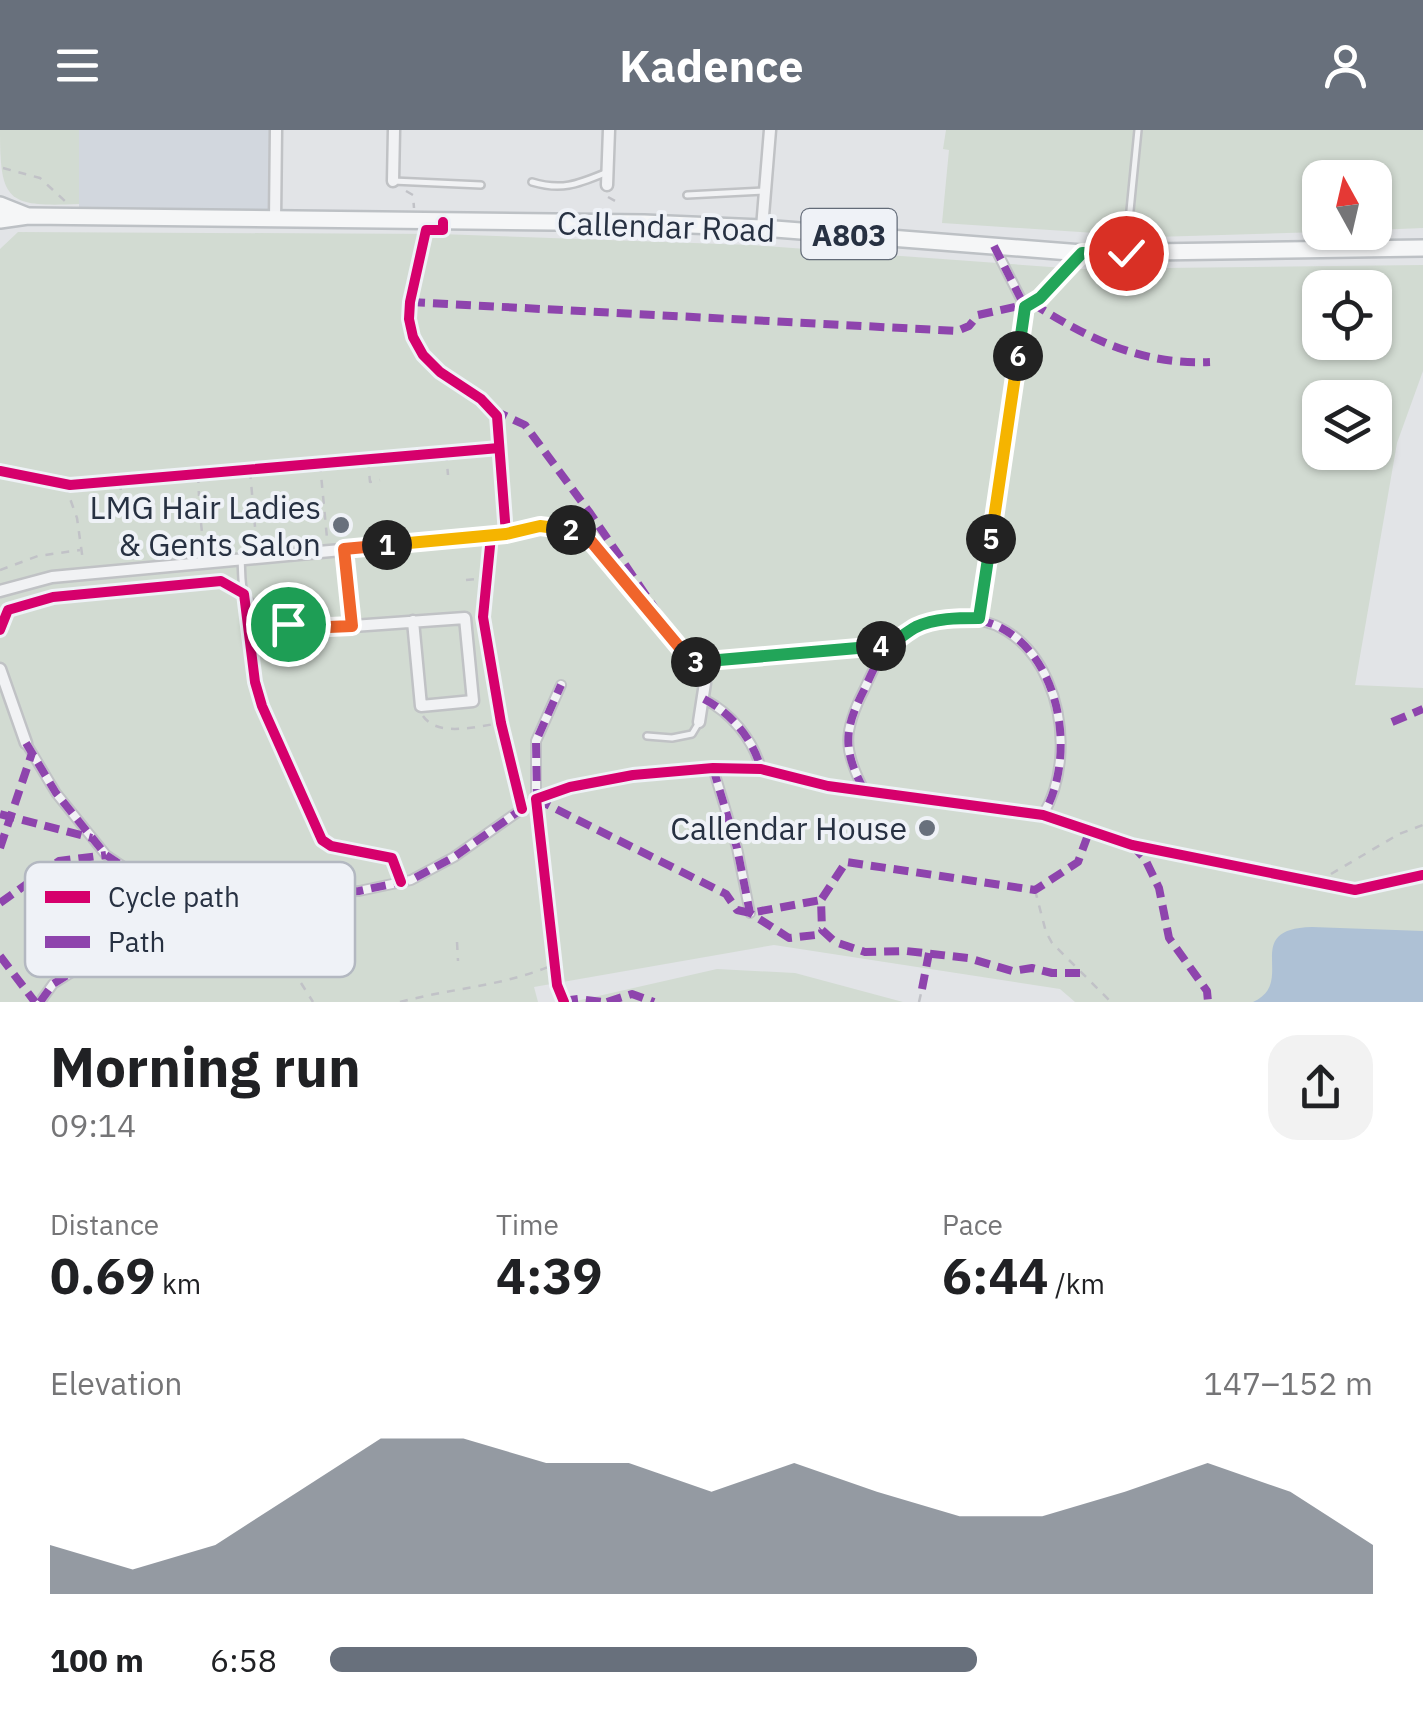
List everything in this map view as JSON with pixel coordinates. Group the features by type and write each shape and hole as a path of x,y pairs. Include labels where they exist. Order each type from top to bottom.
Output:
{"main road":[{"name":"Callendar Road","path":"0,212 72,217 762,228 1082,253 1423,248"}],"street":[{"path":"275,220 276,130"},
{"path":"393,181 394,130"},
{"path":"607,185 609,130"},
{"path":"762,228 770,130"},
{"path":"979,618 1025,307 994,246"},
{"path":"1025,307 1040,298 1082,253"},
{"path":"0,591 23,582 85,574 506,534 540,526 564,527 590,540 706,683 699,722"},
{"path":"352,626 414,621 464,618 473,701 421,706 414,621"},
{"path":"692,663 888,646 924,624 952,618 997,623 1025,646 1054,696 1059,714 1061,772 1053,798 1042,815"},
{"path":"864,790 846,744 860,698 888,646"},
{"path":"0,669 26,743 56,792 106,856 115,862"},
{"path":"536,799 536,741 560,684"},
{"path":"704,699 724,709 756,750 761,769"},
{"path":"713,768 738,848 750,912"},
{"path":"355,891 410,880 454,857 536,799 570,787 633,775 713,768 761,769 828,786 1042,815 1132,845 1355,890 1423,875"},
{"path":"40,1002 63,977"}],"lane":[{"path":"1126,253 1138,130"},
{"path":"532,182 570,187 608,172"},
{"path":"393,181 481,184"},
{"path":"687,195 765,191"},
{"path":"241,560 244,594 254,606 288,624 306,628 352,626 344,549"},
{"path":"647,736 672,738 692,734 699,722"}],"path":[{"path":"3,168 40,178 65,199 72,217"},
{"path":"393,181 393,189 414,194 414,209"},
{"path":"607,185 608,198 617,202 618,223"},
{"path":"446,453 448,475"},
{"path":"368,460 370,482 380,480"},
{"path":"320,464 328,551"},
{"path":"250,470 258,558"},
{"path":"198,475 199,496"},
{"path":"120,482 122,502 132,502"},
{"path":"70,485 68,493 85,574"},
{"path":"201,523 205,563"},
{"path":"0,570 38,556 82,550"},
{"path":"466,580 486,578"},
{"path":"421,706 424,719 431,725 450,729 501,724"},
{"path":"1316,882 1399,834 1423,825"},
{"path":"1035,890 1052,943 1111,1002"},
{"path":"457,942 458,961"},
{"path":"400,1002 522,978 555,964"},
{"path":"301,983 313,1002"},
{"path":"919,1002 922,990"}],"shaded area":[{"path":"0,130 79,130 79,204 36,204 12,195 2,172"},
{"path":"79,130 277,130 275,220 79,217"},
{"path":"946,130 1423,130 1423,228 1392,229 1392,160 1302,160 1302,233 1155,237 942,223 949,150 943,149"},
{"path":"18,232 440,234 751,245 1078,269 1423,265 1423,371 1397,443 1355,685 1423,688 1423,1002 1075,1002 1060,989 774,945 534,987 538,1002 0,1002 0,249"},
{"path":"717,969 795,973 903,1002 572,1002"}],"water":[{"path":"1312,927 1423,931 1423,1002 1253,1002 1271,982 1273,946 1278,937 1290,930"}],"marked path":[{"path":"994,246 1025,307 1040,298 1082,253"},
{"path":"410,302 957,331 969,326 978,315 1019,306"},
{"path":"1032,303 1116,347 1161,359 1210,362"},
{"path":"979,618 1025,307"},
{"path":"493,410 525,425 690,660"},
{"path":"864,790 849,752 849,729 857,704 883,654 896,639 920,626 976,620 1006,631 1030,652 1048,680 1058,714 1061,749 1056,784 1043,815"},
{"path":"692,663 889,646"},
{"path":"537,804 536,741 561,685"},
{"path":"704,699 740,728 761,769"},
{"path":"1392,722 1423,709"},
{"path":"26,743 56,793 106,855 116,862"},
{"path":"0,848 32,753"},
{"path":"713,768 737,848 750,913 789,938 816,935 822,930"},
{"path":"536,799 726,894 737,910 750,913 821,900"},
{"path":"355,891 411,880 454,857 529,804"},
{"path":"0,814 92,838"},
{"path":"1080,973 1032,968 1012,971 968,958 906,951 865,952 835,942 822,930 821,900 846,862 1035,890 1078,862 1089,832"},
{"path":"1132,845 1145,859 1159,888 1169,938 1207,991 1208,1002"},
{"path":"58,862 106,855"},
{"path":"0,903 25,885"},
{"path":"922,989 929,953"},
{"path":"0,956 35,1002"},
{"path":"40,1002 53,984 64,977"},
{"path":"607,1002 632,994 654,1002"},
{"path":"563,1001 602,1002"}],"cycle path":[{"path":"443,222 443,230 426,230 409,319 423,355 497,416 506,534"},
{"path":"0,471 70,485 499,448"},
{"path":"491,536 483,617 501,723 522,809"},
{"path":"0,630 8,610 53,597 221,581 244,594 255,682 262,706 322,840 331,846 392,858 401,882"},
{"path":"564,1002 557,985 536,799 570,787 633,775 713,768 761,769 828,786 1043,815 1132,845 1355,890 1423,875"}],"place":[{"name":"LMG Hair Ladies & Gents Salon","path":"341,525"},
{"name":"Callendar House","path":"927,828"}],"route":[{"path":"288,624 306,628 352,626 344,549 491,536 540,526 564,527 590,540 692,663 888,646 924,624 979,618 1025,307 1040,298 1082,253 1126,253"}]}
